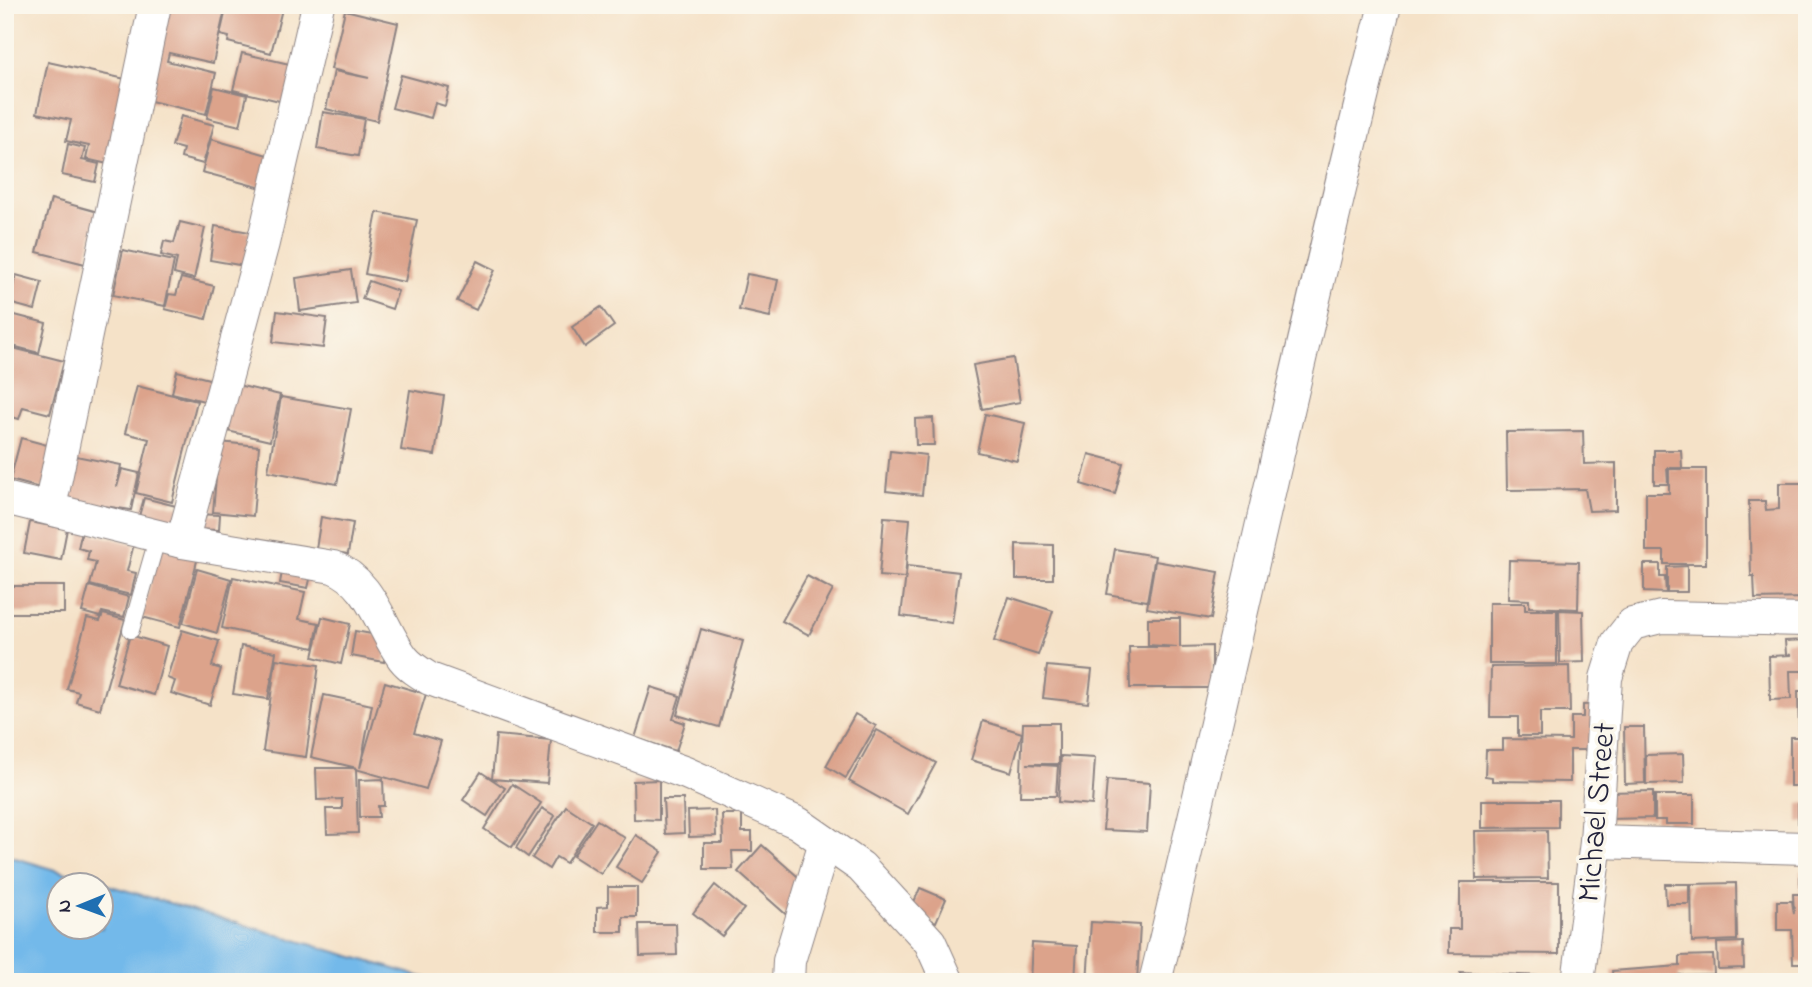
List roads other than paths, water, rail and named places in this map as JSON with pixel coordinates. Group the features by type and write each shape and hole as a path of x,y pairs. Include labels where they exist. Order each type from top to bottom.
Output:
{"street":[{"path":"50,507 155,5"},
{"path":"170,539 263,243 318,5"},
{"path":"1155,982 1226,689 1325,246 1385,5"},
{"path":"5,498 50,507 170,539 333,567 349,573 367,595 404,659 429,678 686,773 798,823 861,867 930,942 948,982"},
{"name":"Michael Street","path":"1578,982 1596,842 1606,678 1617,643 1632,624 1661,617 1807,620"},
{"path":"788,982 789,961 825,842"},
{"path":"1596,842 1807,848"}],"lane":[{"path":"131,630 170,539"}],"water":[{"path":"5,855 63,872 46,872 46,942 116,942 116,887 439,982 5,982"}]}
